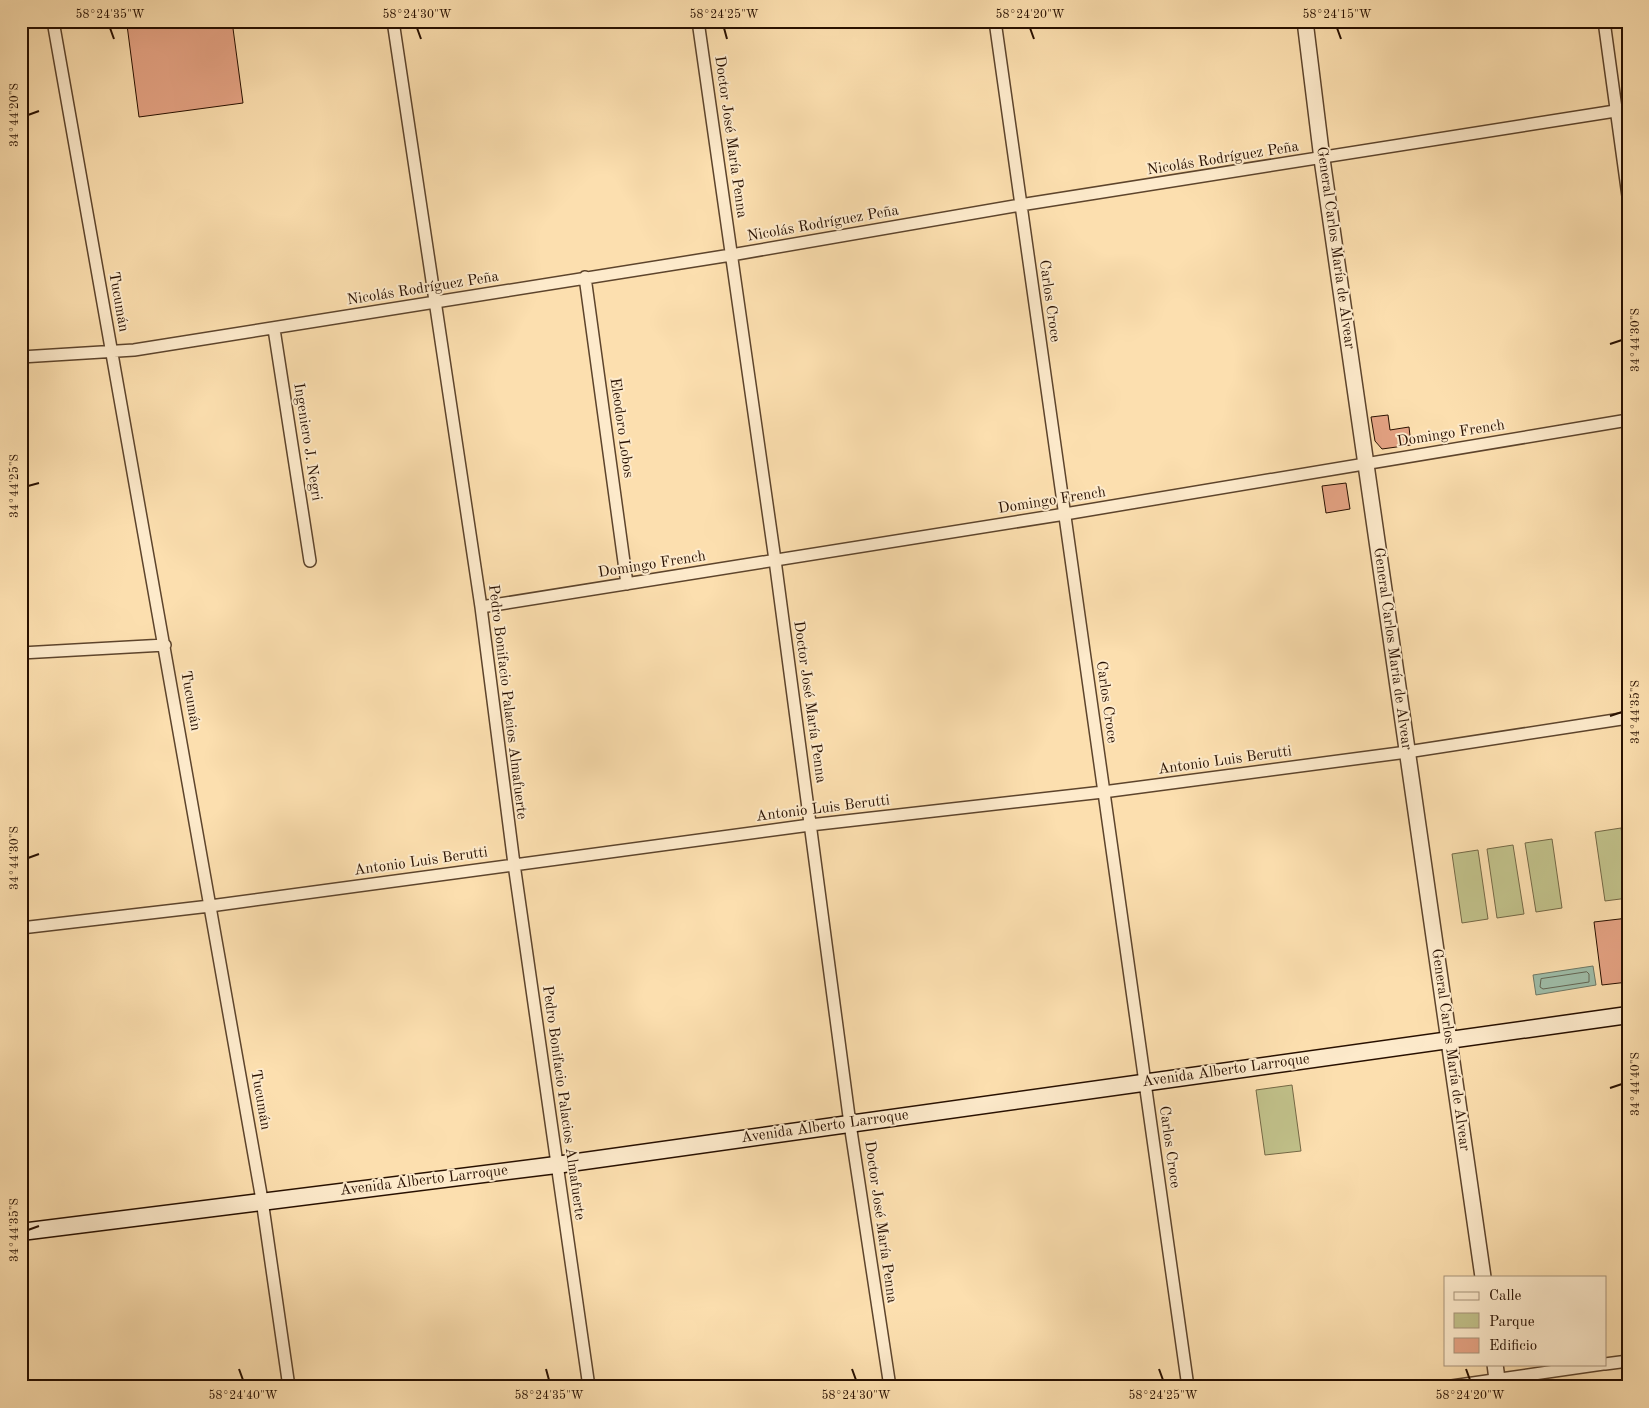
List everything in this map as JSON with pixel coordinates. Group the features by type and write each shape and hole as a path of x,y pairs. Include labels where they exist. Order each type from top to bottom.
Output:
{"main road":[{"name":"Avenida Alberto Larroque","path":"21,1232 262,1200 556,1165 1628,1015"}],"street":[{"name":"Tucumán","path":"53,21 262,1200 289,1387"},
{"name":"Pedro Bonifacio Palacios Almafuerte","path":"394,21 434,302 481,607 514,864 589,1387"},
{"name":"Doctor José María Penna","path":"698,21 775,560 850,1124 890,1387"},
{"name":"Carlos Croce","path":"994,21 1188,1387"},
{"name":"General Carlos María de Alvear","path":"1306,21 1322,159 1482,1276"},
{"path":"1604,21 1622,110 1628,196"},
{"name":"Nicolás Rodríguez Peña","path":"21,357 112,352 274,329 585,277 731,255 1020,205 1322,159 1622,110"},
{"name":"Eleodoro Lobos","path":"585,277 627,584"},
{"name":"Ingeniero J. Negri","path":"274,329 310,561"},
{"name":"Domingo French","path":"481,607 1064,514 1628,420"},
{"path":"21,653 165,645"},
{"name":"Antonio Luis Berutti","path":"21,928 210,906 810,824 1103,792 1407,752 1628,718"},
{"path":"1606,1364 1628,1361"},
{"path":"1445,1387 1497,1377 1588,1366"}],"green space":[{"path":"1621,828 1628,871 1628,898 1605,901 1595,832"},
{"path":"1552,839 1562,908 1536,912 1525,843"},
{"path":"1513,845 1524,914 1497,918 1487,849"},
{"path":"1478,850 1488,919 1462,923 1452,854"},
{"path":"1292,1085 1301,1151 1265,1155 1256,1090"}],"water":[{"path":"1593,966 1596,985 1536,995 1533,975"}],"building":[{"path":"158,21 232,21 243,103 139,117 127,25"},
{"path":"1388,415 1390,430 1409,427 1411,445 1382,449 1375,441 1371,417"},
{"path":"1346,483 1350,509 1326,513 1322,486"},
{"path":"1628,918 1628,982 1602,985 1594,922"}]}
